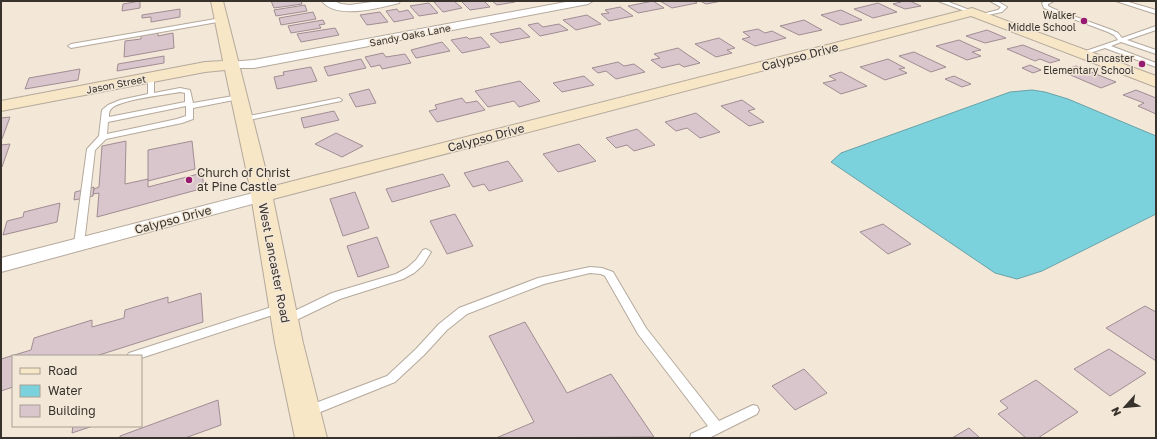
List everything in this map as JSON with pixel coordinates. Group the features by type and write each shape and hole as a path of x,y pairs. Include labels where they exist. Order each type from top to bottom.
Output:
{"street":[{"name":"West Lancaster Road","path":"216,1 242,108 311,438"},
{"path":"327,1 333,6 347,8 394,1"},
{"name":"Sandy Oaks Lane","path":"232,66 254,64 588,1"},
{"path":"976,14 1156,82"},
{"name":"Calypso Drive","path":"1,265 261,196 976,14"},
{"name":"Jason Street","path":"1,106 206,68 232,66"}],"lane":[{"path":"941,1 976,14 1000,11 1004,7 993,1"},
{"path":"1051,1 1045,3 1046,7 1060,14 1110,31 1116,34 1121,40 1156,52"},
{"path":"1119,1 1156,12"},
{"path":"70,46 221,20"},
{"path":"1082,54 1156,28"},
{"path":"1105,46 1156,65"},
{"path":"151,78 151,95"},
{"path":"79,244 91,149 103,137 187,119 190,115 188,91 185,90 151,95 122,101 110,106 106,110 103,137"},
{"path":"105,120 190,105 242,108 339,100"},
{"path":"137,355 284,314 335,296 391,280 407,273 422,261 426,252"},
{"path":"305,413 392,379 443,327 463,312 542,281 596,270 608,274 642,331 716,428"},
{"path":"696,438 753,410"}],"water":[{"path":"1032,90 1045,92 1068,99 1156,136 1156,214 1042,271 1017,279 995,273 831,162 841,153 1010,92"}],"building":[{"path":"140,1 140,8 122,11 123,4"},
{"path":"271,1 301,1 302,4 274,8"},
{"path":"454,1 462,8 443,12 434,2"},
{"path":"461,1 484,1 490,7 470,10"},
{"path":"492,1 514,1 515,2 497,5"},
{"path":"653,1 664,8 638,13 628,6"},
{"path":"660,1 694,1 697,3 672,8"},
{"path":"700,1 722,1 706,4"},
{"path":"899,1 910,1 921,6 905,9 893,4 901,2"},
{"path":"429,3 438,13 419,16 410,6"},
{"path":"878,3 897,12 873,18 854,9"},
{"path":"305,5 307,11 276,16 274,10"},
{"path":"620,7 633,16 609,21 601,14 609,13 605,10"},
{"path":"180,9 180,17 151,22 151,17 142,18 142,15"},
{"path":"397,9 399,12 408,10 414,18 394,22 386,11"},
{"path":"841,10 862,20 841,25 821,15"},
{"path":"313,12 316,19 281,25 279,18"},
{"path":"380,12 388,22 367,25 360,15"},
{"path":"587,15 601,24 576,30 563,20"},
{"path":"323,20 325,24 319,25 321,28 291,33 288,26"},
{"path":"804,20 822,30 799,35 780,26"},
{"path":"538,23 543,27 559,24 568,30 540,36 528,25"},
{"path":"335,28 339,35 301,42 297,34"},
{"path":"520,28 530,37 500,43 490,34"},
{"path":"758,29 765,33 772,31 786,38 755,46 742,39 750,37 743,32"},
{"path":"987,30 1006,38 985,43 966,36"},
{"path":"158,33 158,36 173,33 174,48 124,57 125,41 141,39 141,35"},
{"path":"467,37 469,39 481,37 490,47 462,53 451,40"},
{"path":"719,38 735,48 727,50 732,53 716,57 695,44"},
{"path":"959,40 981,50 972,52 981,56 967,60 936,46"},
{"path":"442,42 450,51 416,58 411,50"},
{"path":"1023,45 1060,60 1050,63 1040,59 1035,61 1007,49"},
{"path":"678,48 700,63 684,67 679,64 662,68 651,60 660,58 654,54"},
{"path":"914,52 946,67 931,72 899,56"},
{"path":"383,53 386,57 405,54 411,63 382,69 380,65 371,67 365,57"},
{"path":"164,56 164,63 117,71 118,64"},
{"path":"361,59 366,68 328,76 324,67"},
{"path":"888,59 905,68 899,69 907,73 885,80 860,67"},
{"path":"618,62 624,66 634,64 645,72 616,79 606,71 598,73 592,68"},
{"path":"1030,65 1041,70 1033,73 1022,68"},
{"path":"1076,66 1116,82 1101,88 1061,71"},
{"path":"311,67 317,81 277,89 274,77 284,75 283,72"},
{"path":"80,69 78,80 25,89 29,78"},
{"path":"841,72 867,86 841,94 823,83 836,80 829,76"},
{"path":"584,76 594,85 562,92 553,83"},
{"path":"954,76 971,84 962,87 945,79"},
{"path":"520,81 540,101 519,107 514,101 488,107 475,91"},
{"path":"369,89 376,103 356,107 349,94"},
{"path":"1136,90 1156,98 1156,114 1138,106 1144,103 1123,95"},
{"path":"462,98 466,103 477,101 485,110 437,122 429,111 437,109 435,105"},
{"path":"742,100 755,109 748,111 764,122 749,126 721,106"},
{"path":"334,111 339,120 304,128 301,118"},
{"path":"696,113 720,132 700,138 687,128 676,131 665,122"},
{"path":"10,117 2,139 1,139 1,118"},
{"path":"637,129 655,145 634,151 627,145 616,148 606,138"},
{"path":"336,133 363,146 342,157 315,144"},
{"name":"Church of Christ at Pine Castle","path":"126,141 125,184 148,179 148,187 202,173 204,188 97,217 99,193 93,194 94,189 99,187 102,146"},
{"name":"Church of Christ at Pine Castle","path":"192,141 195,169 148,181 148,150"},
{"path":"10,144 2,167 1,167 1,145"},
{"path":"579,144 596,161 558,172 543,154"},
{"path":"508,161 523,181 489,191 484,184 473,187 464,173"},
{"path":"443,174 450,186 392,202 386,189"},
{"path":"94,187 93,196 74,200 75,192"},
{"path":"355,192 369,228 343,236 330,199"},
{"path":"60,203 57,222 3,235 7,221 23,217 24,212"},
{"path":"455,214 473,246 447,254 430,221"},
{"path":"883,224 911,244 888,254 860,232"},
{"path":"377,237 389,267 358,277 347,246"},
{"path":"201,293 203,322 99,355 14,355 31,350 34,338 92,320 92,327 124,318 125,310 168,297 168,303"},
{"path":"1145,306 1156,312 1156,361 1106,328"},
{"path":"525,322 567,393 611,374 654,437 496,438 534,422 489,336"},
{"path":"1109,349 1146,373 1110,396 1074,369"},
{"path":"12,356 12,387 1,391 1,359"},
{"path":"804,369 827,393 795,410 772,386"},
{"path":"1036,380 1078,412 1038,438 1026,438 998,414 1008,408 1000,401"},
{"path":"218,400 221,425 185,438 120,438 120,436"},
{"path":"73,427 90,427 72,433"},
{"path":"969,428 980,438 952,438"}],"place":[{"name":"Walker Middle School","path":"1084,21"},
{"name":"Lancaster Elementary School","path":"1142,64"},
{"name":"Church of Christ at Pine Castle","path":"189,180"}]}
